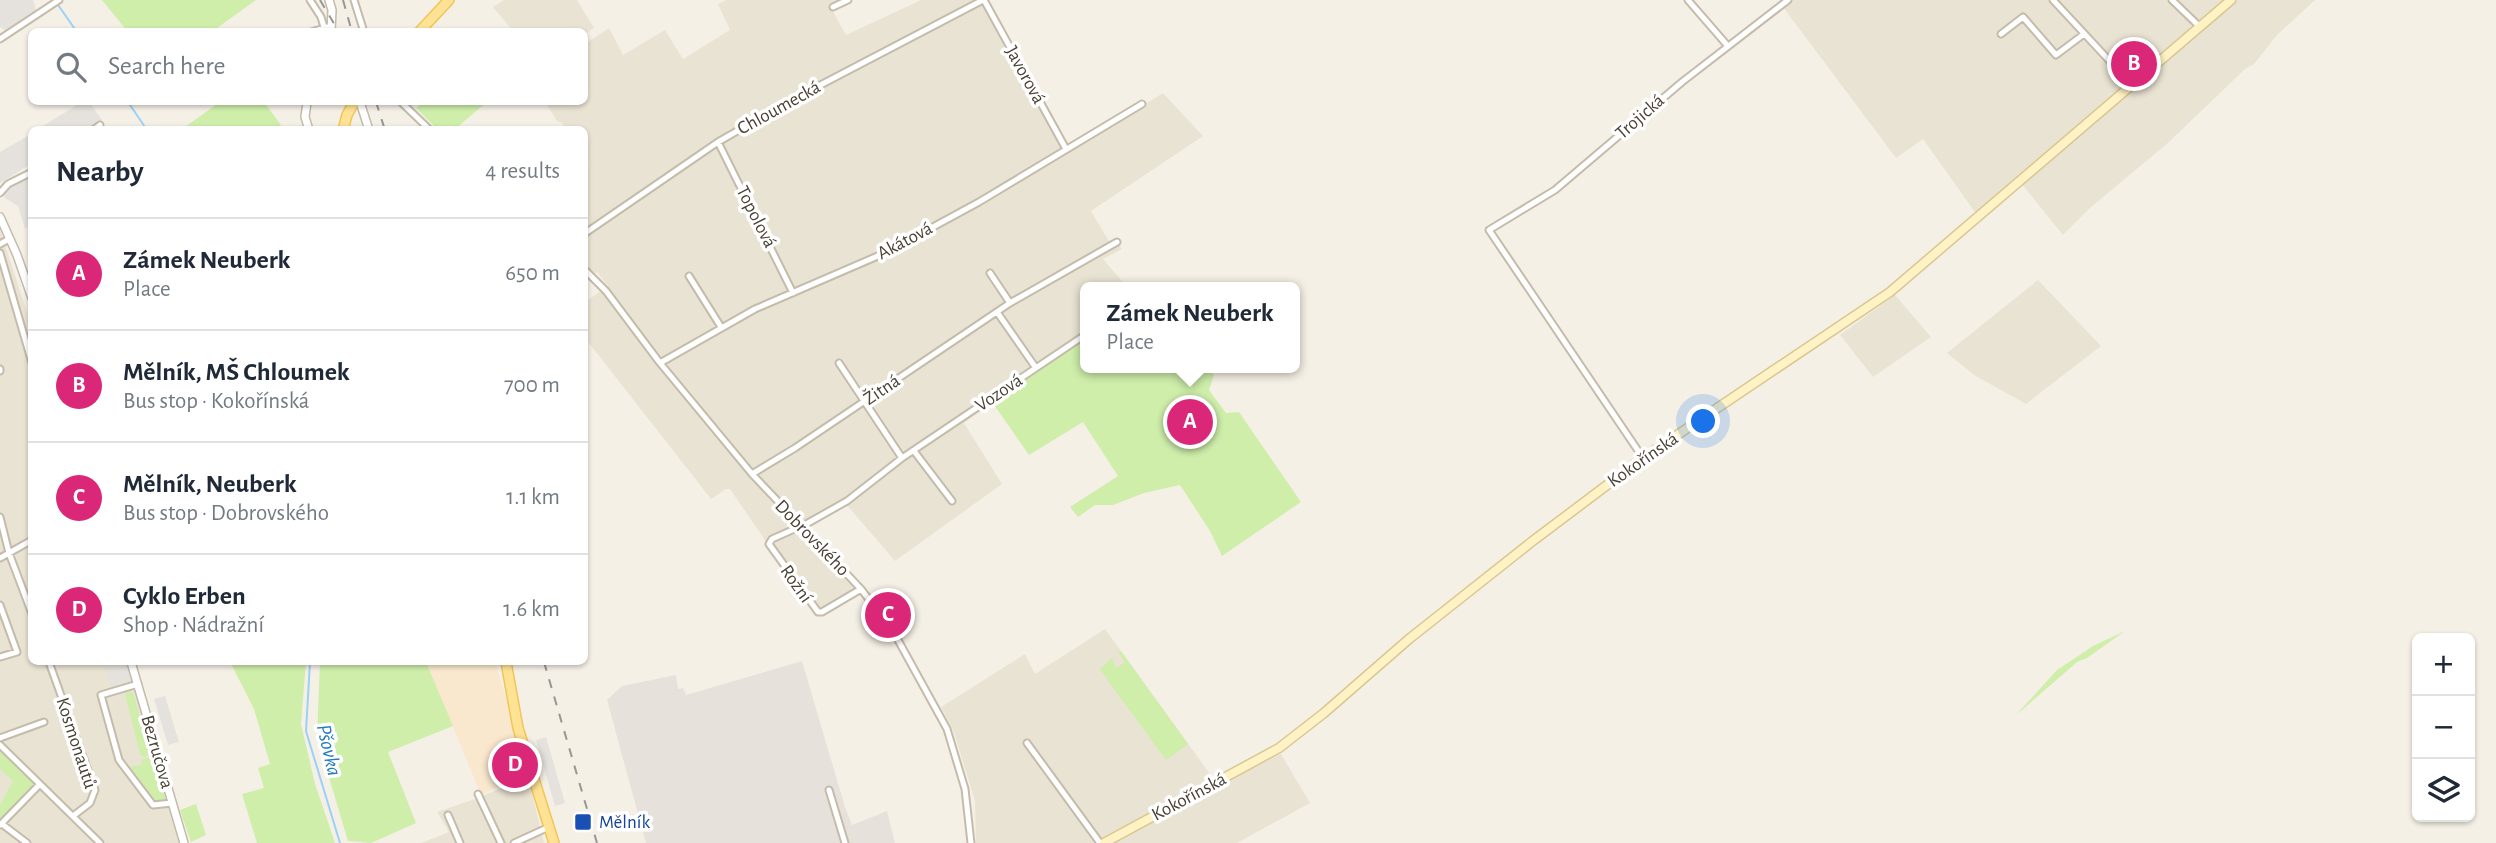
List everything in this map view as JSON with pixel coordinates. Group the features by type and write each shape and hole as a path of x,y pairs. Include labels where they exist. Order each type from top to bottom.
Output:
{"main road":[{"path":"423,28 449,0"},
{"name":"Kokořínská","path":"1102,843 1279,748 1456,602 1643,458 1890,292 2231,0"},
{"path":"344,126 354,105"},
{"path":"507,665 518,728 554,843"}],"street":[{"path":"45,0 51,6"},
{"path":"0,39 59,0"},
{"path":"310,0 328,28"},
{"path":"329,0 332,10 329,28"},
{"path":"354,0 363,28"},
{"path":"833,8 848,0"},
{"name":"Chloumecká","path":"588,231 718,142 786,103 984,0"},
{"name":"Javorová","path":"984,0 1066,149"},
{"path":"1688,0 1727,46"},
{"name":"Trojická","path":"1643,458 1489,230 1556,190 1727,46 1788,0"},
{"path":"2053,0 2132,85"},
{"path":"2172,0 2200,27"},
{"path":"2001,34 2023,17 2056,55 2084,34"},
{"name":"Akátová","path":"660,363 755,309 887,252 979,202 1142,104"},
{"path":"307,105 305,117 308,126"},
{"path":"357,105 367,126"},
{"path":"404,105 426,126"},
{"name":"Topolová","path":"718,142 793,293"},
{"path":"0,192 8,184 28,174"},
{"path":"0,218 28,288"},
{"path":"0,244 9,239"},
{"name":"Žitná","path":"752,474 865,402 1010,303 1116,242"},
{"path":"0,253 28,343"},
{"name":"Dobrovského","path":"588,273 606,291 660,363 752,474 861,589 893,631 947,729 965,789 971,843"},
{"path":"990,273 1010,303"},
{"path":"689,276 722,327"},
{"path":"997,312 1036,368"},
{"name":"Vozová","path":"800,526 847,501 902,458 1080,338"},
{"path":"839,363 902,458"},
{"path":"914,451 952,501"},
{"path":"0,517 9,553 28,603"},
{"name":"Rožní","path":"800,526 772,539 769,544 815,610 822,612 861,589"},
{"path":"0,558 28,542"},
{"path":"0,605 17,652 0,657"},
{"name":"Kosmonautů","path":"50,665 95,790 90,803 73,816"},
{"name":"Bezručova","path":"132,665 184,843"},
{"path":"138,684 101,695 119,760 153,805 172,803"},
{"path":"0,738 44,722"},
{"path":"1027,743 1102,843"},
{"path":"0,745 100,843"},
{"path":"27,843 1,825 40,785"},
{"path":"829,790 845,843"},
{"path":"478,794 501,843"},
{"path":"447,815 460,843"},
{"path":"514,843 549,827"}],"shaded area":[{"path":"0,0 33,0 36,10 5,30 0,27"},
{"path":"504,0 577,0 594,28 588,32 588,28 510,28 493,7"},
{"path":"726,0 842,0 830,6 846,35 921,0 985,0 1067,153 1163,93 1203,136 1091,211 1110,243 1115,240 1122,249 1103,259 1123,282 1080,282 1080,340 964,423 1002,484 895,561 846,504 800,529 859,591 816,615 730,489 711,499 588,342 588,300 608,286 597,272 588,278 588,126 564,126 557,121 547,105 588,105 588,42 609,28 623,55 665,30 683,59 730,30 718,4"},
{"path":"1791,0 2315,0 2277,35 2254,64 2245,69 2169,142 2091,207 2063,235 2020,182 1978,218 1923,139 1896,158 1783,7"},
{"path":"77,105 91,105 102,120 91,126 43,126"},
{"path":"28,136 28,166 0,183 0,152"},
{"path":"28,176 28,226 25,229 18,206 5,198 1,191"},
{"path":"0,230 28,315 28,665 127,665 180,843 0,843"},
{"path":"2038,280 2101,346 2026,404 1974,375 1947,353"},
{"path":"1895,295 1931,337 1873,377 1840,335"},
{"path":"1105,629 1218,785 1281,754 1310,803 1237,843 976,843 975,801 953,730 941,707 1025,654 1035,674"},
{"path":"802,661 852,825 887,811 895,843 646,843 607,700 622,686 676,675 678,689 683,688 686,695"},
{"path":"105,665 130,665 135,683 112,689"},
{"path":"427,665 496,665 529,772 481,795"},
{"path":"165,696 179,742 168,745 154,699"},
{"path":"546,737 565,803 555,806 536,740"},
{"path":"528,776 544,843 421,843 449,832 437,812"}],"green space":[{"path":"102,0 256,0 217,28 125,28"},
{"path":"216,105 266,105 281,125 280,126 186,126"},
{"path":"420,105 483,105 459,126 434,126 416,108"},
{"path":"1080,342 1080,373 1213,373 1209,390 1226,413 1239,412 1301,502 1222,556 1210,531 1180,485 1144,493 1113,505 1095,505 1078,517 1070,507 1118,476 1083,422 1029,455 992,402"},
{"path":"2125,631 2077,662 2015,716 2057,670 2093,646"},
{"path":"1121,651 1188,744 1166,760 1100,669 1112,658 1116,668 1125,662 1118,653"},
{"path":"232,665 306,665 301,724 315,784 335,843 257,843 242,794 264,788 258,768 270,764 254,709"},
{"path":"320,665 427,665 453,726 388,752 416,823 371,843 348,841 317,737"},
{"path":"133,692 153,753 144,757 140,754 125,693"},
{"path":"0,750 34,784 0,821 0,805 13,781 0,769"},
{"path":"153,756 166,801 157,803 130,767 142,765 141,760"},
{"path":"196,804 206,835 191,842 180,810"}],"waterway":[{"name":"Pšovka","path":"58,5 74,28"},
{"name":"Pšovka","path":"130,105 144,126"},
{"name":"Pšovka","path":"310,665 306,731 340,843"}],"railway":[{"path":"320,0 337,28"},
{"path":"343,0 351,28"},
{"path":"377,105 384,126"},
{"path":"545,665 597,843"}],"place":[{"name":"Mělník, MŠ Chloumek","path":"2134,64"},
{"name":"Zámek Neuberk","path":"1190,422"},
{"name":"Mělník, Neuberk","path":"888,615"},
{"name":"Cyklo Erben","path":"515,765"},
{"name":"Mělník","path":"583,822"}]}
